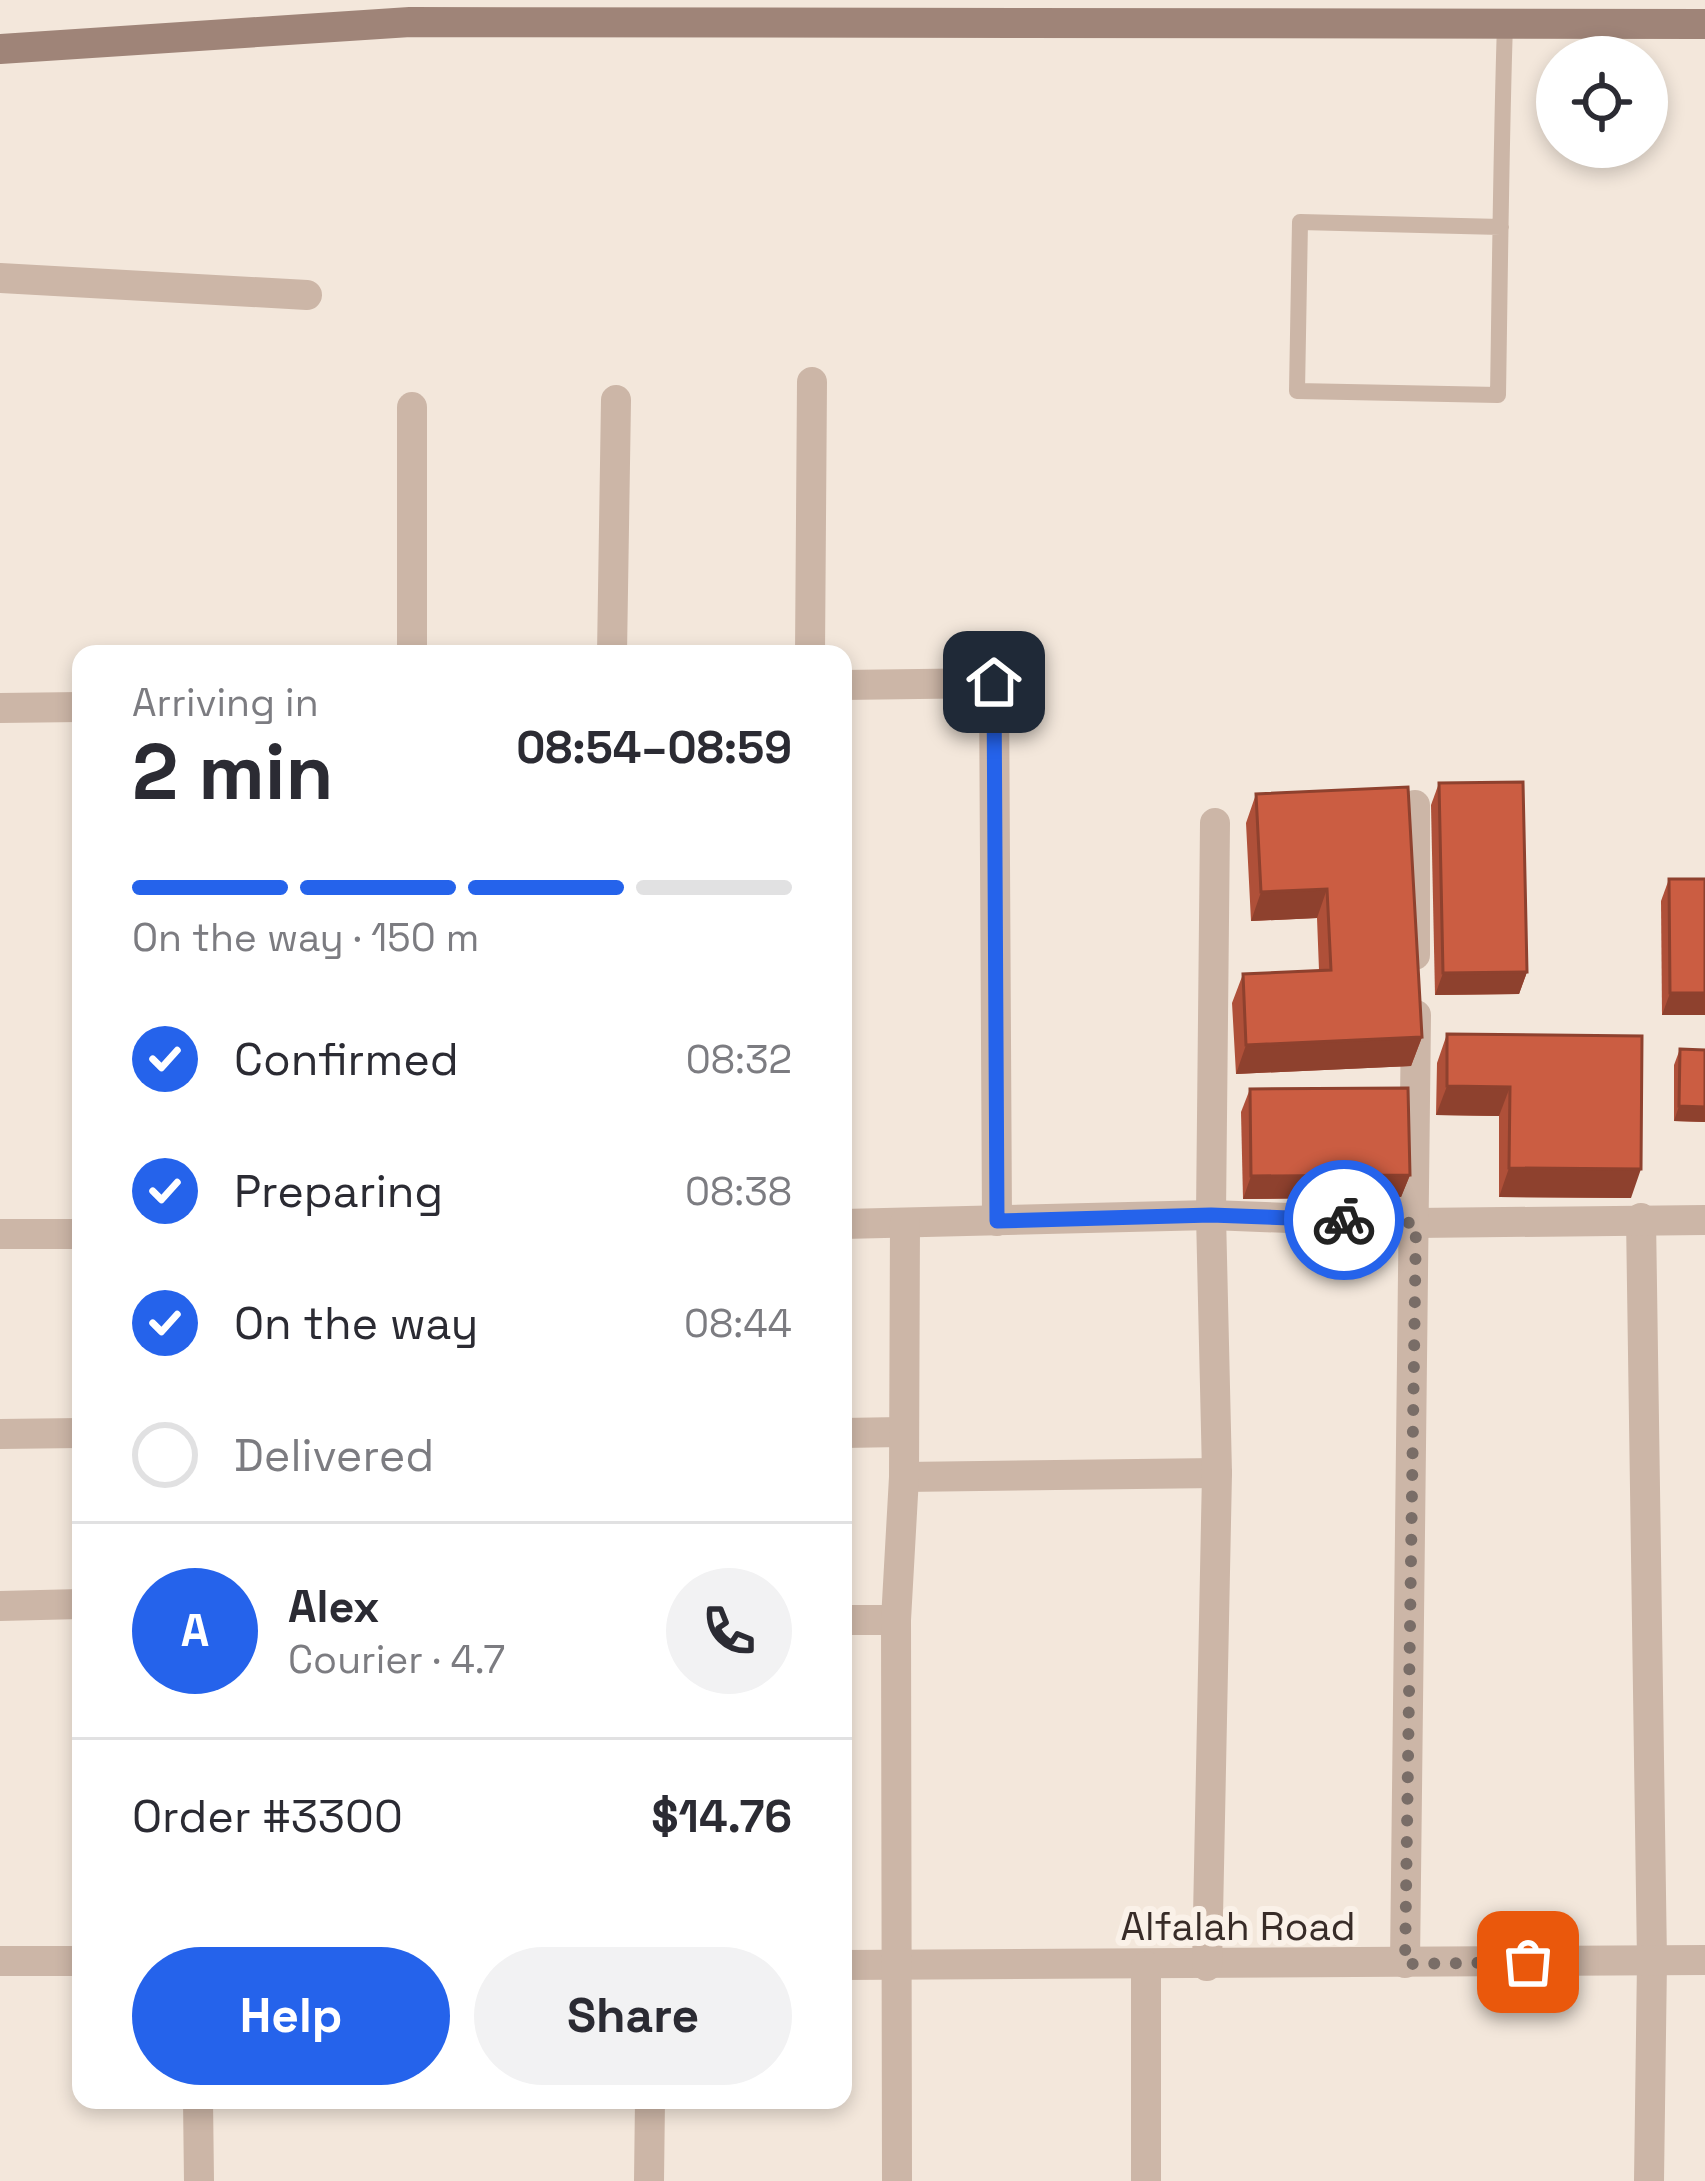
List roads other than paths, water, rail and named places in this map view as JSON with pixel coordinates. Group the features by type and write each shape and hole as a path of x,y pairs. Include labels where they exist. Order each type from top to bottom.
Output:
{"street":[{"path":"0,50 410,22 1705,25"},
{"path":"0,278 307,295"},
{"path":"810,645 812,382"},
{"path":"612,645 616,400"},
{"path":"412,407 412,645"},
{"path":"852,685 994,682 997,1221"},
{"path":"0,708 72,707"},
{"path":"1405,1964 1416,1223 1415,805"},
{"path":"1207,1966 1217,1473 1211,1215 1215,823"},
{"path":"852,1224 1211,1215 1416,1223 1705,1220"},
{"path":"1641,1218 1652,1960 1649,2181"},
{"path":"897,2181 896,1620 904,1477 905,1223"},
{"path":"0,1234 72,1234"},
{"path":"852,1432 901,1432"},
{"path":"0,1433 72,1433"},
{"path":"904,1477 1217,1473"},
{"path":"0,1606 72,1604"},
{"path":"852,1620 896,1620"},
{"name":"Alfalah Road","path":"852,1965 1705,1960"},
{"path":"0,1961 72,1961"},
{"path":"1145,2181 1146,1966"},
{"path":"199,2109 199,2181"},
{"path":"649,2181 650,2109"}],"lane":[{"path":"1501,227 1300,222 1297,391 1498,395 1501,227 1504,23"}]}
